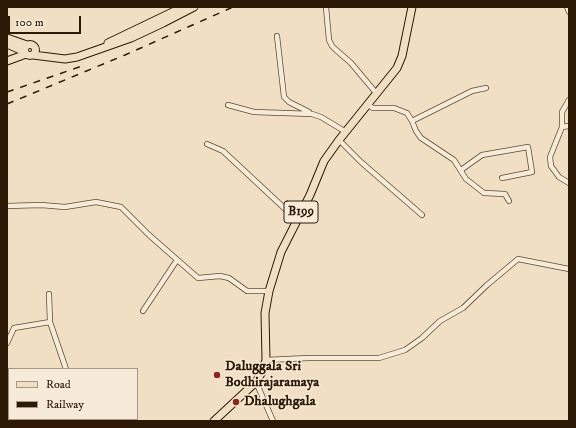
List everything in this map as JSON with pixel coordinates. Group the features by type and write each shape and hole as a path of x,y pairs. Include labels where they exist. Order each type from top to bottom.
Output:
{"main road":[{"path":"96,50 183,7"},
{"path":"7,44 50,57 69,59 131,38 194,7"},
{"name":"B199","path":"214,421 256,382 262,372 266,360 265,313 269,292 281,252 310,195 324,161 397,68 402,56 412,7"},
{"path":"7,38 29,51"},
{"path":"7,61 29,51"}],"street":[{"path":"326,7 329,40 332,46 351,62 377,94"},
{"path":"567,7 569,12"},
{"path":"277,36 284,97 289,102 321,117 346,132"},
{"path":"412,121 472,91 486,88"},
{"path":"569,100 562,112 562,127 550,157 551,166 559,177 569,183"},
{"path":"228,105 254,112 312,114"},
{"path":"368,105 374,108 394,108 407,113 421,138 454,160 466,179 484,193 505,194 509,201"},
{"path":"562,127 569,126"},
{"path":"339,140 360,162 422,215"},
{"path":"207,144 223,151 297,220"},
{"path":"461,170 482,155 528,147 532,172 502,178"},
{"path":"7,206 41,204 65,207 96,202 121,207 149,235 198,278 220,276 230,278 247,291 269,292"},
{"path":"266,360 309,358 379,358 404,350 422,338 440,322 463,308 487,285 518,259 569,269"},
{"path":"143,311 177,260"},
{"path":"49,294 50,322 66,368"},
{"path":"7,343 14,328 50,322"},
{"path":"256,382 273,421"}],"railway":[{"path":"7,104 125,55 233,7"},
{"path":"7,92 85,65"}],"place":[{"name":"Daluggala Sri Bodhirajaramaya","path":"217,375"},
{"name":"Dhalughgala","path":"236,402"}]}
